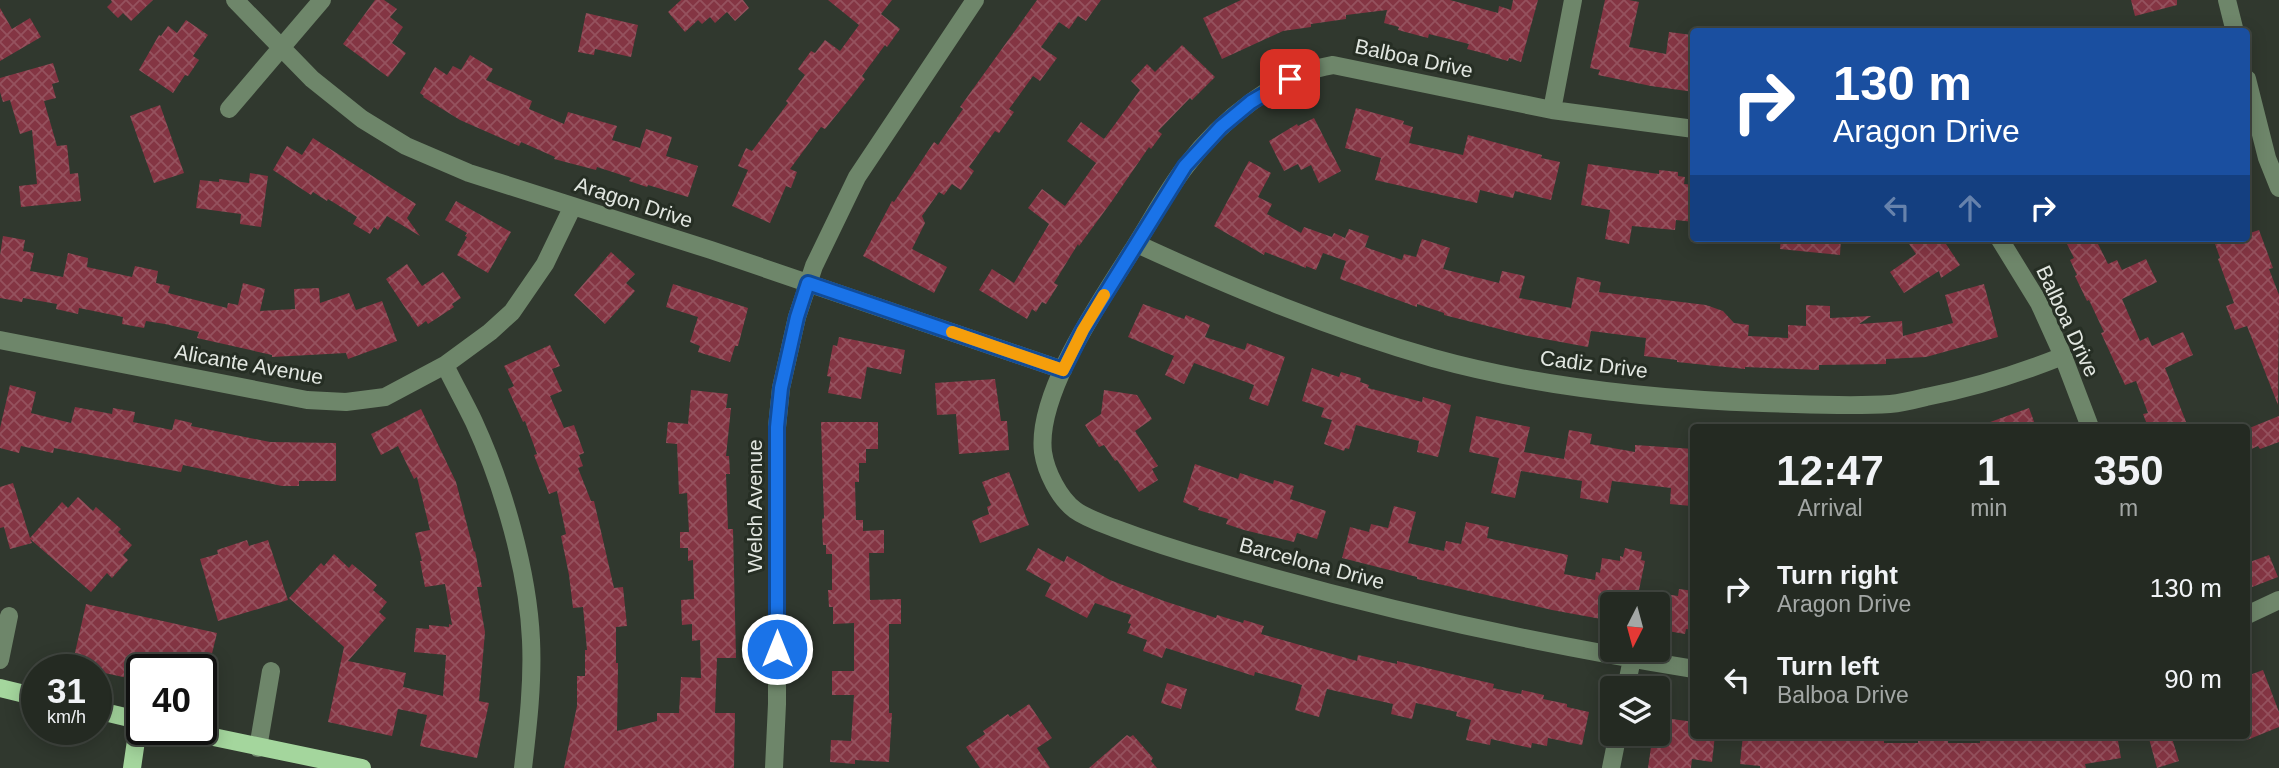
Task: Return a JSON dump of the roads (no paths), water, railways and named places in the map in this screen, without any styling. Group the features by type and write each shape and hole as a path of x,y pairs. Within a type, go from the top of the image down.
{"main road":[{"path":"0,688 21,693"},
{"path":"217,739 362,768"},
{"path":"132,768 136,745"}],"street":[{"name":"Aragon Drive","path":"235,0 312,79 362,119 406,146 469,173 808,283 1063,370"},
{"path":"229,109 322,0"},
{"name":"Welch Avenue","path":"774,768 777,704 777,427 781,388 797,317 814,265 857,177 975,0"},
{"path":"1552,110 1573,0"},
{"path":"2227,0 2234,28"},
{"name":"Balboa Drive","path":"1063,370 1083,330 1185,166 1221,127 1251,102 1313,68 1333,65 1552,110 1690,128"},
{"path":"2250,91 2267,158 2279,188"},
{"name":"Alicante Avenue","path":"0,340 307,400 345,402 385,397 444,365 490,332 512,312 545,264 573,206"},
{"name":"Balboa Drive","path":"2001,242 2039,303 2089,424"},
{"name":"Cadiz Drive","path":"1137,244 1306,317 1434,358 1529,379 1622,392 1724,402 1891,404 1951,393 2014,375 2063,356"},
{"path":"444,365 475,423 498,482 515,540 526,596 531,638 531,678 523,768"},
{"name":"Barcelona Drive","path":"1063,370 1047,408 1043,450 1058,491 1074,509 1098,522 1151,542 1273,578 1506,636 1600,653"},
{"path":"2250,614 2279,600"},
{"path":"0,660 9,616"},
{"name":"Barcelona Drive","path":"1651,662 1690,668"},
{"path":"258,748 271,671"},
{"path":"1611,768 1615,746"}]}
